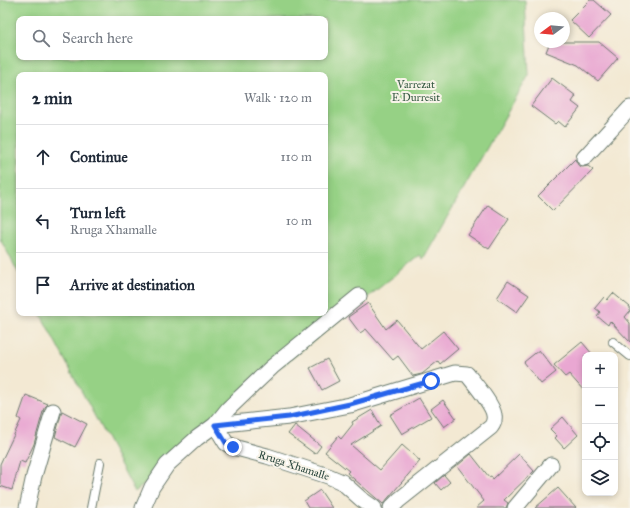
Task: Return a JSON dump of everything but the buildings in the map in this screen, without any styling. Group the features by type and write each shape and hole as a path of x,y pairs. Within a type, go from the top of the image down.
{"street":[{"path":"584,158 630,108"},
{"path":"143,508 152,487 167,465 197,438 215,425 228,409 272,367 359,296"},
{"path":"215,425 289,417 350,404 455,373 467,374 493,409 495,416 494,422 491,427 391,508"},
{"path":"27,508 34,476 53,411"},
{"name":"Rruga Xhamalle","path":"215,425 226,443 233,447 267,456 323,474 342,482 356,504 374,508"},
{"path":"515,508 551,465"}],"lane":[{"path":"613,342 630,356"},
{"path":"91,508 100,463"}],"green space":[{"name":"Varrezat E Durresit","path":"0,0 525,0 529,75 423,259 420,255 213,422 135,492 42,316 328,316 328,72 16,72 16,268 0,238"}],"route":[{"path":"233,447 226,443 215,425 289,417 350,404 431,381"}]}
